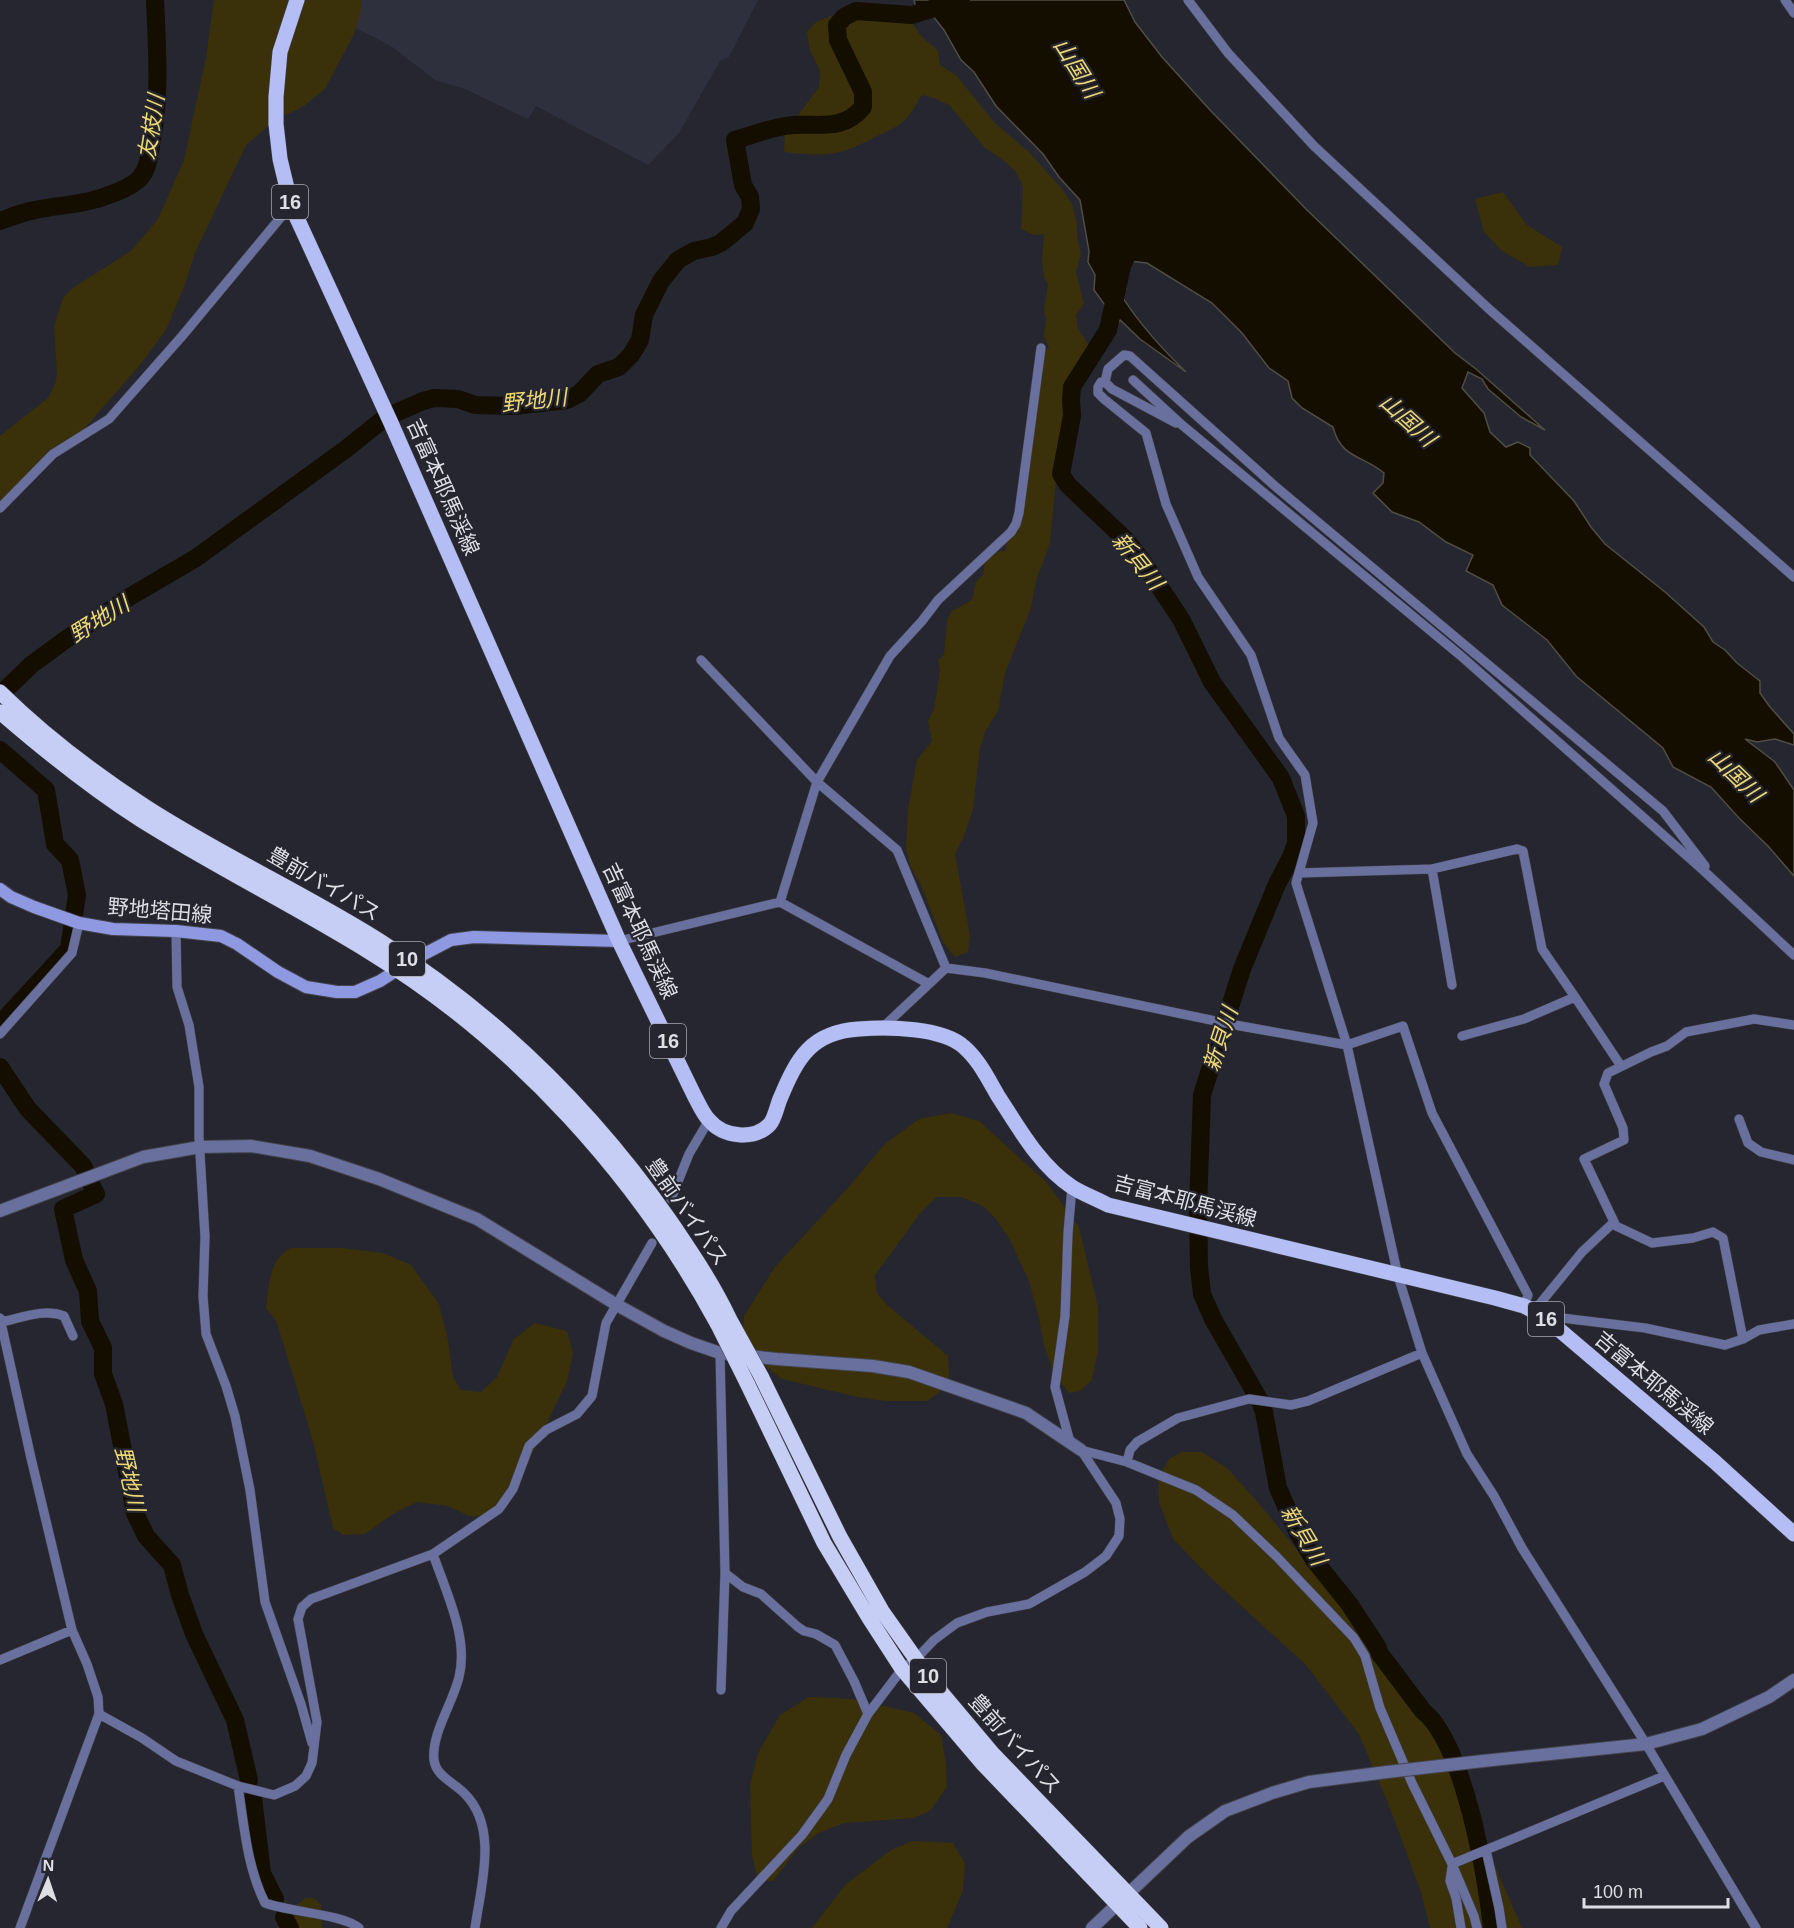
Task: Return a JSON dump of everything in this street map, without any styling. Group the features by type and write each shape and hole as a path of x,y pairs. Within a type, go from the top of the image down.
{"highway":[{"name":"豊前バイパス","path":"0,692 104,779 148,808 380,941 476,1009 556,1082 598,1128 645,1186 716,1291 724,1321"},
{"name":"豊前バイパス","path":"0,712 54,758 140,819 397,970 500,1050 587,1136 635,1194 724,1321 882,1611 930,1679 1122,1900 1140,1928"},
{"name":"豊前バイパス","path":"754,1379 824,1543 902,1669 982,1763 1122,1900 1161,1928"}],"main road":[{"name":"吉富本耶馬渓線","path":"297,0 280,52 276,97 280,159 291,205 391,423 620,941 695,1097 709,1120 722,1131 736,1135 755,1134 770,1123 793,1067 809,1048 825,1037 857,1029 926,1031 946,1037 964,1046 979,1065 1029,1145 1053,1171 1072,1187 1108,1205 1534,1311 1715,1462 1794,1534"},
{"name":"野地塔田線","path":"0,889 34,908 79,923 113,929 176,931 221,936 306,987 337,992 355,992 380,981 451,940 474,937 620,941"}],"street":[{"path":"1188,0 1228,53 1314,146 1489,309 1794,577"},
{"path":"1785,0 1794,13"},
{"path":"0,508 53,454 109,419 183,335 291,205"},
{"path":"780,902 817,782 890,656 938,600 979,560 998,546 1016,524 1041,348"},
{"path":"1182,425 1112,389 1106,382 1108,369 1124,355 1130,356 1276,487 1663,811 1706,866 1704,871"},
{"path":"1133,380 1182,425 1461,656 1704,871 1794,955"},
{"path":"1106,382 1101,382 1098,393 1146,434 1166,504 1198,577 1251,655 1279,738 1305,775 1313,823 1296,884 1347,1045 1398,1276 1422,1353 1467,1454 1494,1496 1522,1548 1646,1744 1756,1928"},
{"path":"701,660 817,782 897,850 946,968"},
{"path":"1299,873 1432,869 1517,849 1523,851 1542,949 1621,1066"},
{"path":"1432,869 1452,985"},
{"path":"620,941 780,902 929,984"},
{"path":"0,1034 72,953 79,923"},
{"path":"176,931 177,987 189,1026 199,1087 205,1237 203,1296 206,1334 235,1416 250,1490 266,1602 301,1704 313,1748"},
{"path":"881,1029 946,968"},
{"path":"946,968 985,973 1235,1025 1347,1045 1403,1026 1432,1113 1528,1295 1534,1311"},
{"path":"1462,1036 1524,1019 1575,997"},
{"path":"1743,1339 1723,1238 1713,1232 1693,1238 1652,1244 1616,1226 1584,1159 1624,1140 1623,1128 1604,1084 1608,1073 1667,1046 1686,1032 1754,1019 1794,1025"},
{"path":"1739,1119 1748,1143 1761,1152 1794,1160"},
{"path":"671,1199 689,1154 709,1120"},
{"path":"0,1211 143,1157 200,1147 251,1146 310,1156 379,1179 477,1219 617,1305 691,1343 720,1353 873,1366 909,1372 1026,1413 1076,1446 1127,1462 1196,1490 1233,1515 1276,1556 1354,1638 1365,1656 1384,1719 1412,1783 1452,1864 1477,1928"},
{"path":"721,1928 731,1911 802,1835 828,1799 846,1755 868,1714 902,1669 957,1623 987,1612 1029,1604 1085,1572 1106,1556 1119,1536 1120,1519 1116,1503 1076,1446 1055,1387 1065,1316 1072,1187"},
{"path":"1534,1311 1582,1252 1614,1222"},
{"path":"99,1714 142,1738 176,1761 238,1786 274,1794 295,1786 306,1776 312,1763 317,1722 298,1619 302,1607 311,1599 434,1554 499,1509 513,1489 529,1446 546,1430 577,1414 592,1396 606,1323 652,1243"},
{"path":"1534,1311 1646,1328 1725,1345 1743,1339 1758,1330 1794,1324"},
{"path":"20,1928 99,1714 98,1697 72,1630 0,1320 57,1313 64,1316 73,1336"},
{"path":"720,1353 725,1573 721,1690"},
{"path":"1127,1462 1130,1450 1137,1442 1178,1418 1249,1399 1291,1405 1308,1401 1422,1353"},
{"path":"434,1554 461,1636 463,1658 459,1678 434,1745 434,1762 441,1775 464,1793 477,1811 484,1831 484,1860 475,1928"},
{"path":"725,1573 743,1587 761,1594 804,1631 816,1634 836,1645 868,1714"},
{"path":"0,1660 72,1630"},
{"path":"1092,1928 1188,1837 1225,1811 1272,1793 1309,1782 1646,1744 1702,1729 1768,1696 1794,1680"},
{"path":"1452,1864 1664,1776"},
{"path":"238,1786 250,1862 257,1887 266,1903 279,1908 341,1919 359,1928"},
{"path":"1486,1850 1502,1928"},
{"path":"1452,1864 1450,1881 1456,1898 1461,1928"}],"shaded area":[{"path":"214,0 361,0 361,12 353,36 325,89 304,106 274,121 246,145 195,253 166,330 140,365 84,429 0,510 0,436 48,398 55,384 57,375 54,327 63,298 71,289 131,251 158,219 184,160 206,58"},
{"path":"320,0 758,0 729,57 720,61 679,133 648,165 536,106 528,119 465,89 435,80 391,46 338,19"},
{"path":"875,3 907,16 922,37 938,51 940,65 956,75 995,123 1029,152 1062,189 1072,204 1081,254 1076,272 1084,304 1076,315 1078,328 1090,348 1089,363 1081,372 1072,376 1068,389 1068,412 1056,479 1050,543 1036,581 1031,608 1005,673 998,711 985,732 980,748 973,809 955,854 970,936 968,952 955,957 943,942 921,885 910,866 906,847 908,809 917,760 932,741 928,721 934,709 940,669 938,661 944,654 947,620 952,611 972,600 976,582 983,575 985,562 992,552 1005,551 1014,521 1035,391 1043,378 1041,363 1044,352 1049,348 1044,336 1046,318 1044,310 1048,284 1044,277 1042,261 1044,234 1034,235 1021,229 1023,187 1016,172 985,148 949,105 934,98 922,95 909,116 901,123 843,151 822,154 784,152 785,131 807,118 798,115 819,87 820,71 810,50 807,32 816,22 853,7"},
{"path":"1503,192 1527,225 1562,247 1558,265 1530,267 1502,251 1484,232 1475,199"},
{"path":"951,1113 979,1121 1047,1183 1079,1227 1098,1307 1098,1350 1092,1380 1080,1391 1069,1393 1054,1374 1044,1345 1029,1281 1009,1238 996,1219 983,1206 961,1197 937,1197 922,1211 875,1275 877,1293 886,1304 948,1356 949,1376 940,1392 927,1401 885,1401 782,1379 742,1348 744,1316 775,1267 885,1144 919,1119"},
{"path":"291,1248 342,1248 383,1253 411,1265 439,1304 448,1340 453,1377 461,1390 481,1392 497,1377 514,1339 535,1323 567,1331 573,1353 567,1381 515,1490 493,1517 469,1516 448,1506 417,1502 393,1514 365,1534 343,1535 333,1528 313,1441 276,1320 266,1308 269,1282 274,1266 278,1259"},
{"path":"1182,1452 1202,1452 1228,1469 1391,1665 1456,1777 1522,1928 1430,1928 1421,1892 1359,1734 1306,1665 1212,1579 1173,1539 1159,1502 1158,1477 1170,1458"},
{"path":"809,1697 853,1699 914,1713 941,1735 947,1787 930,1811 914,1818 844,1823 819,1833 799,1847 773,1881 758,1880 752,1855 750,1785 758,1753 780,1715"},
{"path":"913,1841 953,1843 965,1863 963,1891 947,1928 812,1928 845,1885 891,1850"},
{"path":"306,1898 314,1898 321,1905 322,1928 278,1928 289,1910"}],"water":[{"name":"山国川","path":"914,0 1124,0 1135,22 1162,57 1306,209 1455,353 1545,430 1521,417 1488,389 1482,379 1468,372 1462,388 1484,413 1490,432 1506,447 1518,442 1530,448 1530,455 1574,501 1605,544 1665,592 1704,627 1713,642 1760,681 1760,693 1794,734 1794,745 1775,739 1757,742 1745,739 1775,762 1794,790 1794,876 1711,787 1673,767 1663,748 1576,676 1547,640 1502,605 1493,585 1466,571 1473,555 1446,542 1419,522 1392,512 1373,493 1383,483 1384,473 1347,451 1341,445 1333,427 1302,408 1292,398 1288,381 1269,368 1242,333 1212,303 1147,263 1129,261 1118,265 1126,288 1113,281 1128,306 1146,329 1186,372 1140,339 1120,320 1106,339 1101,336 1110,312 1094,290 1095,275 1088,262 1089,251 1080,200 1059,177 1043,154 996,106 974,72 961,60 944,30 932,15 918,16"}],"waterway":[{"name":"友枝川","path":"0,221 31,211 98,199 128,187 142,175 149,159 156,109 158,73 155,0"},
{"name":"野地川","path":"0,695 31,665 65,640 131,596 196,558 346,449 386,417 434,398 458,399 475,405 514,406 567,400 579,394 598,374 619,367 631,355 640,340 644,315 661,281 678,260 694,251 721,243 745,223 751,209 750,197 743,185 735,140 785,126 836,124 846,121 863,107 863,92 838,40 837,25 844,17 856,11 912,15 961,0"},
{"name":"新貝川","path":"1133,242 1122,266 1108,330 1072,387 1072,416 1061,474 1068,485 1126,540 1143,562 1181,619 1212,682 1281,778 1296,816 1296,843 1242,969 1202,1095 1198,1207 1202,1294 1213,1319 1260,1401 1278,1488 1298,1533 1314,1560 1350,1605 1380,1654 1437,1727 1450,1751 1471,1812 1479,1845 1492,1928"},
{"name":"野地川","path":"0,750 46,790 55,844 70,860 77,895 69,949 0,1024"},
{"name":"野地川","path":"0,1067 28,1109 85,1170"},
{"name":"野地川","path":"92,1186 96,1194 63,1209 74,1260 88,1291 90,1321 103,1348 103,1374 114,1404 135,1513 146,1536 172,1565 194,1634 235,1720 249,1780"},
{"name":"野地川","path":"253,1798 262,1873 275,1899"},
{"name":"野地川","path":"284,1917 290,1928"}]}
